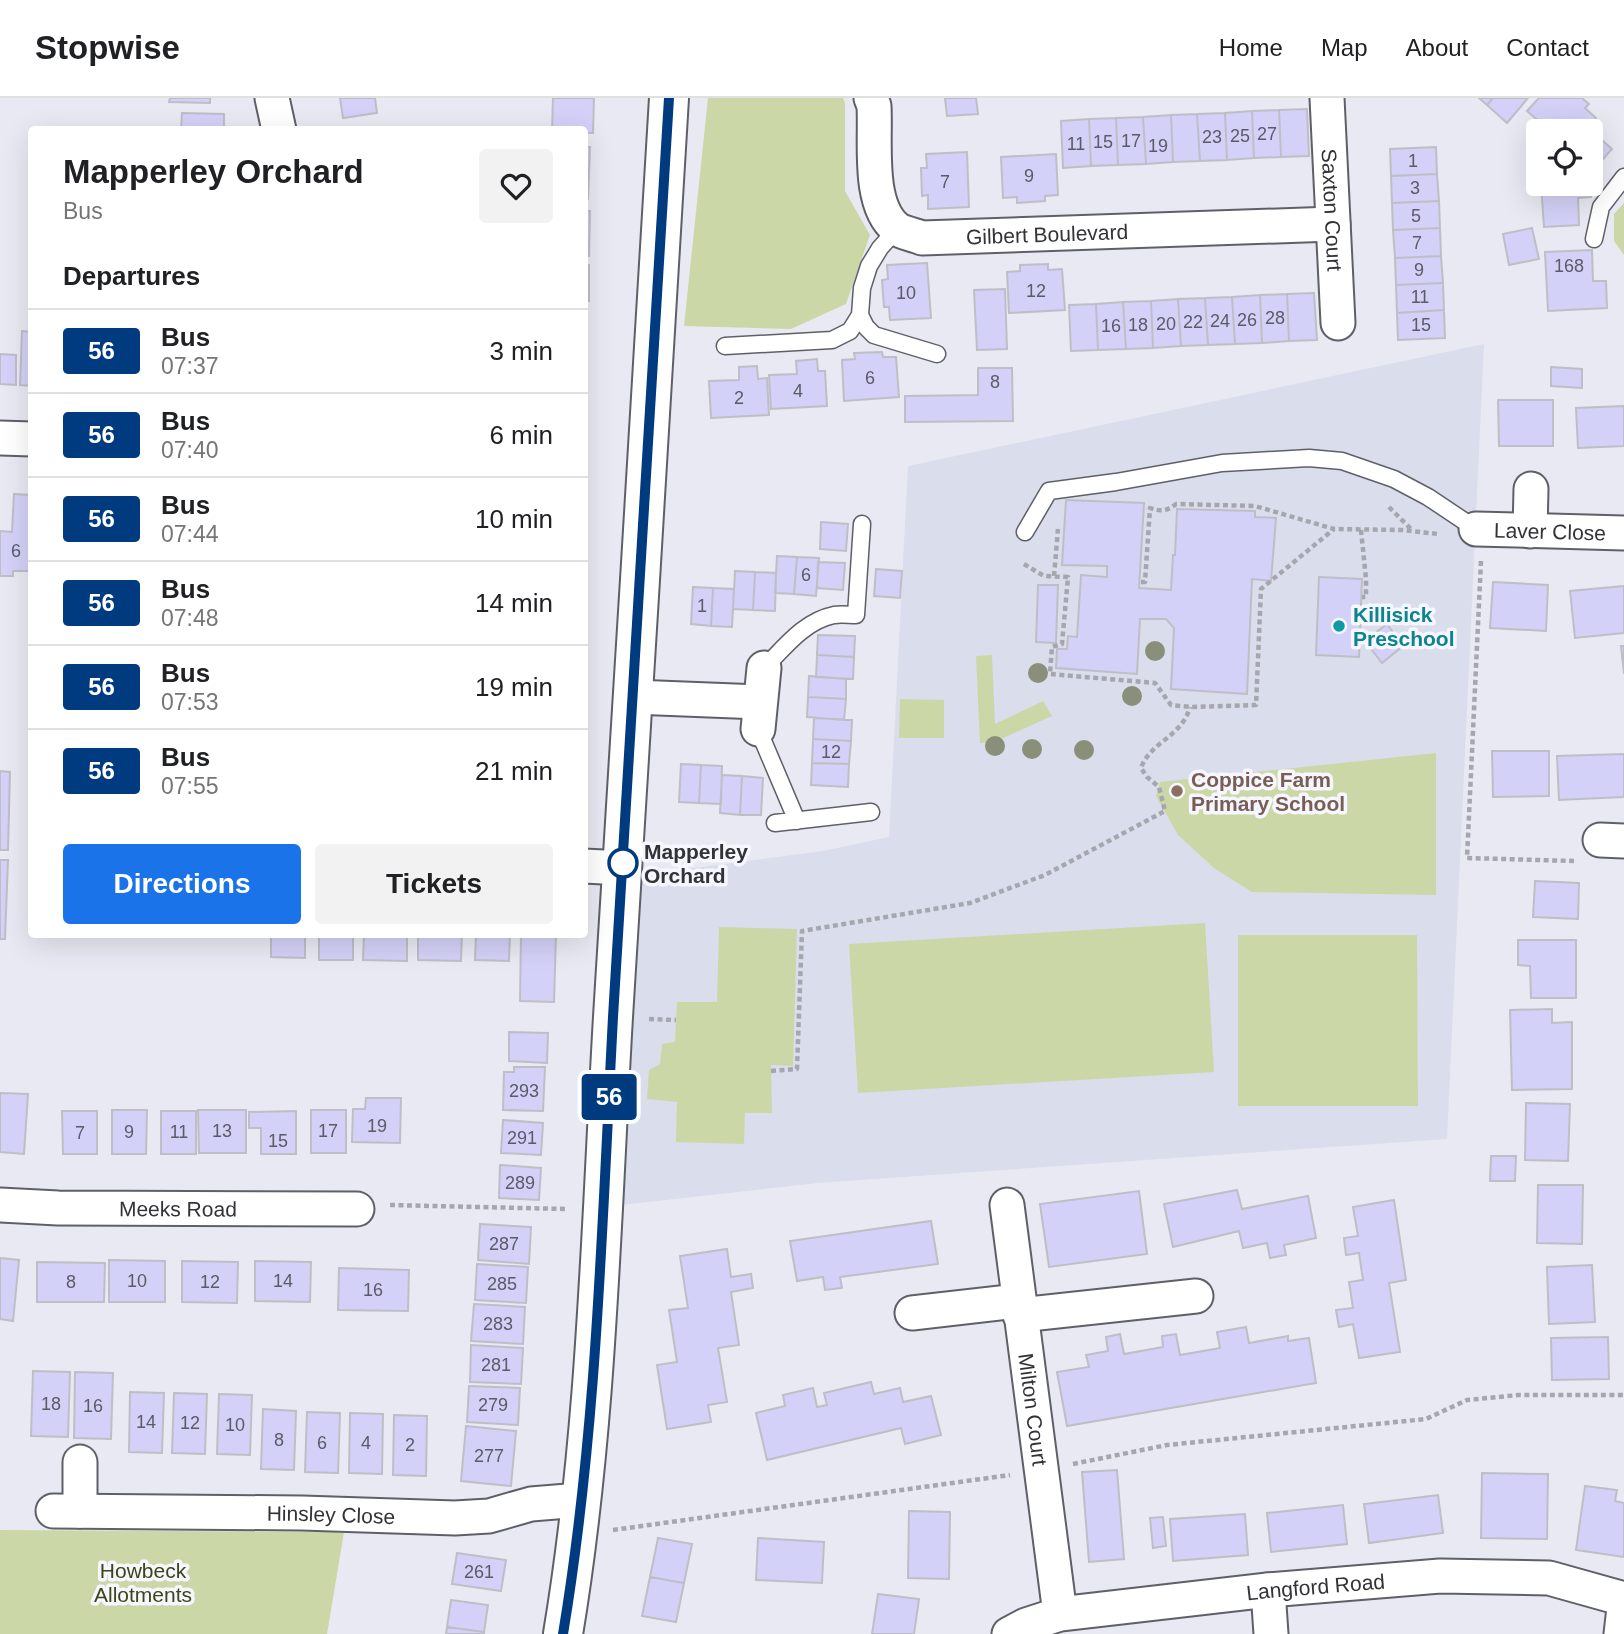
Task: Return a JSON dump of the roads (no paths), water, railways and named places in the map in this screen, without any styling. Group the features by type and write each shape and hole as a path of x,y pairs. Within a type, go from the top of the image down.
{"street":[{"path":"272,98 278,126"},
{"path":"563,1634 579,1518 596,1336 669,98"},
{"path":"871,98 875,123 877,189 883,210 897,229"},
{"name":"Saxton Court","path":"1327,98 1338,323"},
{"name":"Gilbert Boulevard","path":"897,229 922,238 942,239 1334,224"},
{"path":"0,438 28,439"},
{"path":"1530,531 1531,489"},
{"name":"Laver Close","path":"1479,529 1624,533"},
{"path":"633,697 759,715 764,668"},
{"path":"588,866 623,868"},
{"name":"Meeks Road","path":"0,1205 58,1208 357,1208"},
{"name":"Milton Court","path":"1007,1205 1059,1614"},
{"path":"912,1313 1196,1296"},
{"name":"Hinsley Close","path":"80,1462 66,1511 302,1513 454,1518 489,1516 531,1504 579,1518"},
{"name":"Langford Road","path":"1009,1634 1059,1614 1268,1590 1440,1576 1549,1578 1624,1599"},
{"path":"1268,1590 1272,1634"},
{"path":"1621,1634 1624,1608"}],"lane":[{"path":"1594,239 1601,207 1624,177"},
{"path":"725,346 832,340 850,331 860,315 862,288 869,265 897,229"},
{"path":"860,315 874,335 937,354"},
{"path":"1025,532 1049,491 1222,463 1288,458 1342,461 1394,479 1479,529"},
{"path":"764,668 799,633 817,622 834,615 856,615 862,524"},
{"path":"759,715 797,821"},
{"path":"775,823 871,812"}],"place":[{"name":"Killisick Preschool","path":"1339,626"},
{"name":"Coppice Farm Primary School","path":"1177,791"},
{"name":"Mapperley Orchard","path":"623,863"}],"park label":[{"name":"Howbeck Allotments","path":"143,1582"}]}
